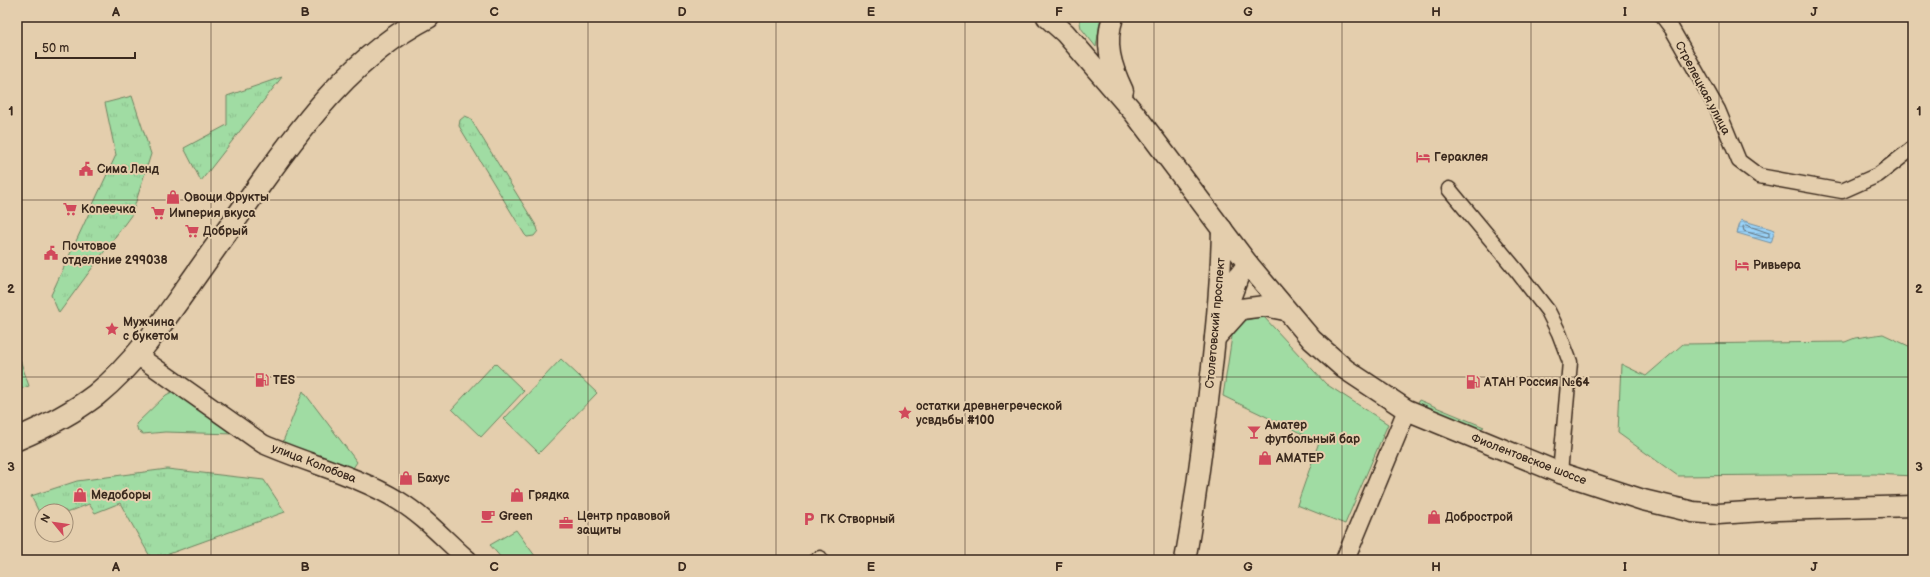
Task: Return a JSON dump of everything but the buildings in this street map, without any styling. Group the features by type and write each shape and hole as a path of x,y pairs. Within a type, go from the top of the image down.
{"main road":[{"path":"17,439 45,427 69,414 95,395 137,355 298,132 329,95 370,55 428,17"},
{"path":"1047,17 1064,25 1135,114 1222,229"},
{"path":"1113,17 1108,50 1112,69 1135,114"},
{"name":"Фиолентовское шоссе","path":"1222,229 1285,310 1312,340 1344,369 1407,410 1560,473 1643,500 1693,512 1718,514 1778,510 1913,506"},
{"name":"Столетовский проспект","path":"1185,560 1195,509 1215,338 1221,281 1222,229"},
{"path":"1215,338 1238,277 1248,264"},
{"path":"1215,338 1241,309 1265,306 1285,310"}],"street":[{"name":"Стрелецкая улица","path":"1663,17 1672,29 1718,110 1740,161 1759,176 1842,191 1878,175 1913,148"},
{"path":"1448,189 1522,277 1548,311 1559,333 1570,362 1560,473"},
{"name":"улица Колобова","path":"137,355 263,444 368,484 398,501 428,521 468,560"},
{"path":"1345,560 1407,410"},
{"path":"816,560 820,558 821,560"}],"green space":[{"path":"1079,17 1101,17 1096,47 1081,28"},
{"path":"282,77 201,181 184,148 227,125 227,96"},
{"path":"132,96 151,154 132,214 59,313 51,295 116,155 105,103"},
{"path":"465,116 470,118 537,227 538,231 534,236 527,237 525,235 459,126 460,120"},
{"path":"1263,316 1326,384 1388,424 1345,524 1297,505 1319,442 1223,396 1234,323"},
{"path":"1883,334 1913,348 1913,476 1875,474 1678,476 1618,433 1621,364 1646,376 1683,344 1845,342 1855,338"},
{"path":"17,351 29,386 17,390"},
{"path":"561,359 597,393 539,453 504,419"},
{"path":"495,363 524,391 481,437 452,409"},
{"path":"174,391 234,434 165,432 143,434 138,431 136,424 166,395"},
{"path":"303,391 357,462 351,471 282,444"},
{"path":"1419,400 1484,427 1473,433 1415,409"},
{"path":"167,469 264,480 285,512 152,560 120,503 95,513 89,504 74,510 74,503 34,503 31,496 77,481"},
{"path":"516,530 538,560 503,560 490,545"}],"water":[{"path":"1741,220 1775,230 1771,243 1737,233"}],"place":[{"name":"Гераклея","path":"1423,157"},
{"name":"Сима Ленд","path":"86,169"},
{"name":"Овощи Фрукты","path":"173,197"},
{"name":"Копеечка","path":"70,209"},
{"name":"Империя вкуса","path":"158,213"},
{"name":"Добрый","path":"192,231"},
{"name":"Почтовое отделение 299038","path":"51,253"},
{"name":"Ривьера","path":"1742,265"},
{"name":"Мужчина с букетом","path":"112,329"},
{"name":"TES","path":"262,380"},
{"name":"АТАН Россия №64","path":"1473,382"},
{"name":"остатки древнегреческой усвдьбы #100","path":"905,413"},
{"name":"Аматер футбольный бар","path":"1254,432"},
{"name":"АМАТЕР","path":"1265,458"},
{"name":"Бахус","path":"406,478"},
{"name":"Медоборы","path":"80,495"},
{"name":"Грядка","path":"517,495"},
{"name":"Green","path":"488,516"},
{"name":"Добрострой","path":"1434,517"},
{"name":"ГК Створный","path":"809,519"},
{"name":"Центр правовой защиты","path":"566,523"}]}
